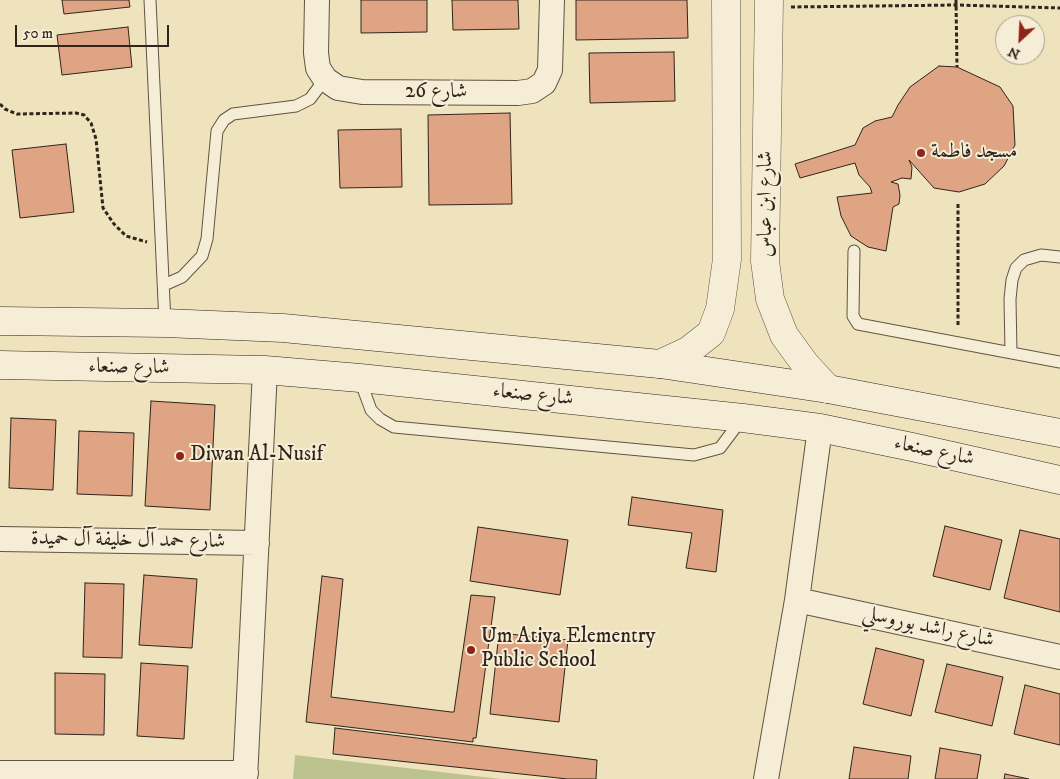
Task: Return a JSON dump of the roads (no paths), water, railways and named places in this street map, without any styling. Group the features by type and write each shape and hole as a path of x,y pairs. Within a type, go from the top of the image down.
{"main road":[{"name":"شارع ابن عباس","path":"660,364 688,351 711,333 720,309 727,259 726,0"},
{"name":"شارع ابن عباس","path":"769,3 765,261 770,299 784,335 804,364 828,389"},
{"path":"727,259 729,267 734,274 741,278 750,278 757,275 763,269 765,261"},
{"name":"شارع صنعاء","path":"0,321 166,323 283,328 660,364 828,389 1060,432"},
{"name":"شارع صنعاء","path":"0,365 265,370 360,378 743,418 820,428 1060,480"},
{"path":"912,447 921,445 930,439 934,430 934,420 929,411 921,406"},
{"path":"995,465 981,458 973,447 974,433 983,423 997,420"}],"street":[{"path":"317,0 316,53 318,68 325,79"},
{"name":"شارع 26","path":"325,79 338,88 362,92 518,93 532,91 544,82 550,70 552,55 552,0"},
{"name":"شارع حمد آل خليفة آل حميدة","path":"0,773 245,776 265,370"},
{"path":"766,779 797,600 820,428"},
{"name":"شارع حمد آل خليفة آل حميدة","path":"0,539 257,543"},
{"name":"شارع راشد بوروسلي","path":"797,600 1060,657"}],"lane":[{"path":"150,0 166,323"},
{"path":"164,285 182,277 202,256 207,239 214,148 217,131 224,120 233,114 296,106 310,99 325,79"},
{"path":"854,252 853,316 858,324 1060,362"},
{"path":"1011,353 1010,299 1012,280 1016,268 1024,260 1041,255 1060,257"},
{"path":"360,378 372,410 380,419 394,427 694,455 720,448 743,418"}],"place":[{"name":"مسجد فاطمة","path":"921,153"},
{"name":"Diwan Al-Nusif","path":"180,456"},
{"name":"Um Atiya Elementry Public School","path":"471,650"}]}
